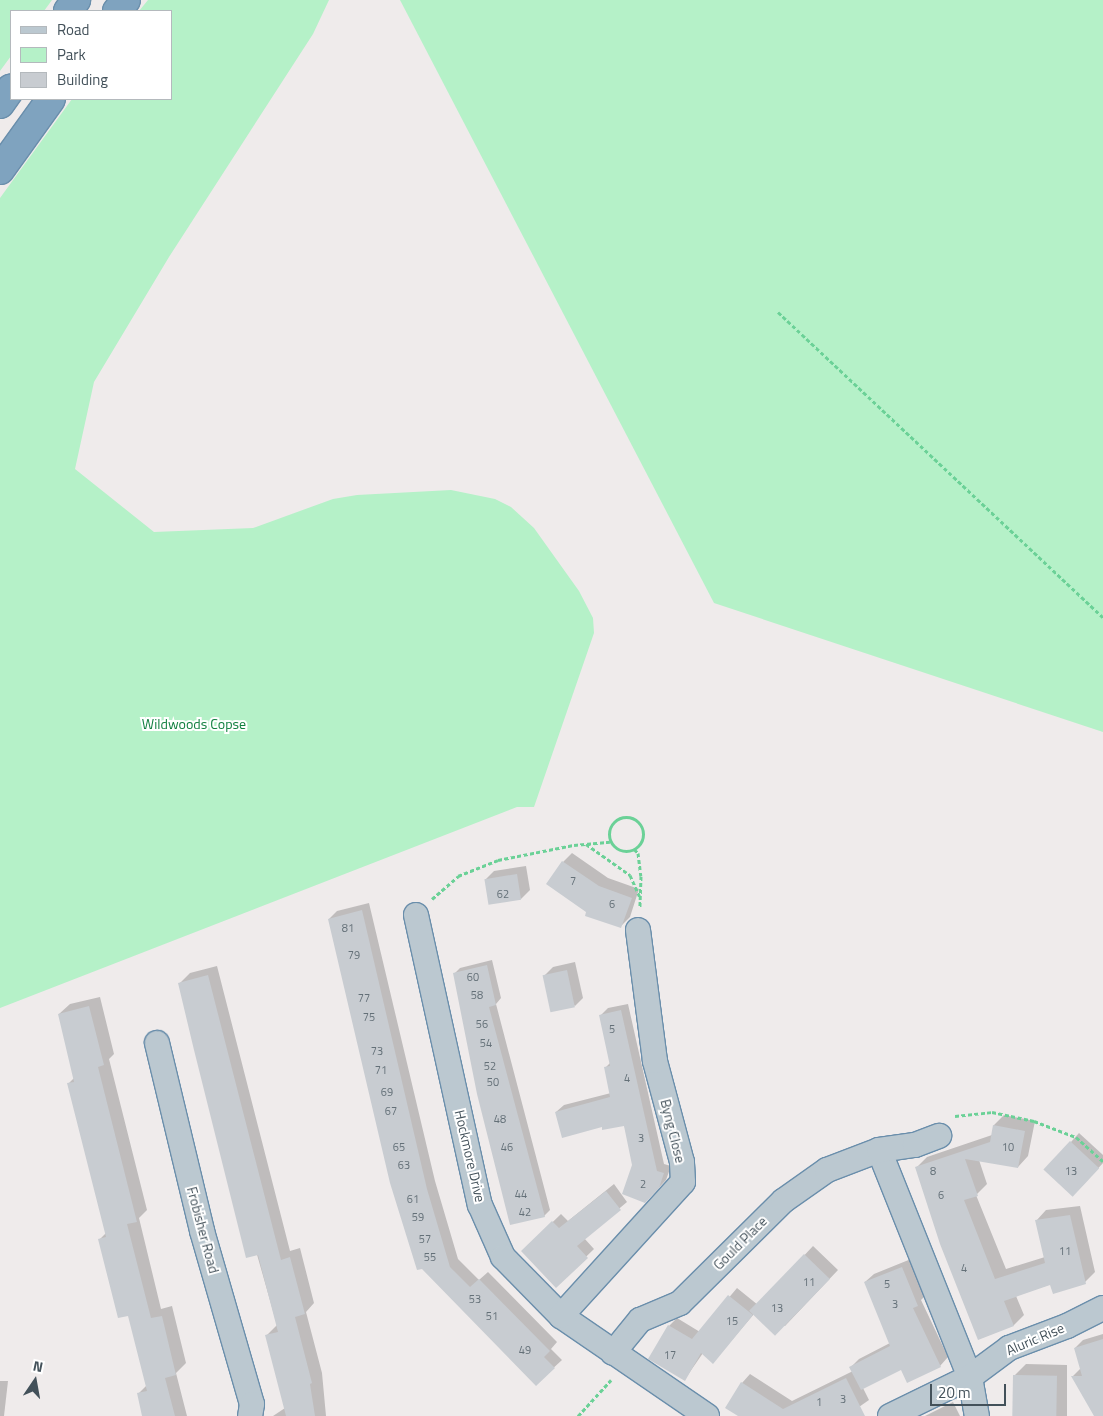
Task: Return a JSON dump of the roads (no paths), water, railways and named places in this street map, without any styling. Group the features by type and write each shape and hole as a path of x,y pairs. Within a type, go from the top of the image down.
{"highway":[{"path":"118,10 126,0"},
{"path":"0,104 10,89"},
{"path":"0,170 50,100"}],"street":[{"name":"Hockmore Drive","path":"416,915 480,1205 503,1257 561,1316 619,1358 707,1416"},
{"name":"Byng Close","path":"561,1316 683,1182 682,1162 655,1061 638,930"},
{"name":"Frobisher Road","path":"156,1043 202,1231 252,1404 250,1416"},
{"name":"Gould Place","path":"619,1358 640,1320 680,1302 783,1201 827,1170 879,1150 915,1145 943,1126"},
{"path":"879,1150 970,1377 977,1416"},
{"name":"Aluric Rise","path":"890,1416 970,1377 1009,1348 1067,1326 1103,1308"}],"park label":[{"name":"Wildwoods Copse","path":"194,724"}]}
